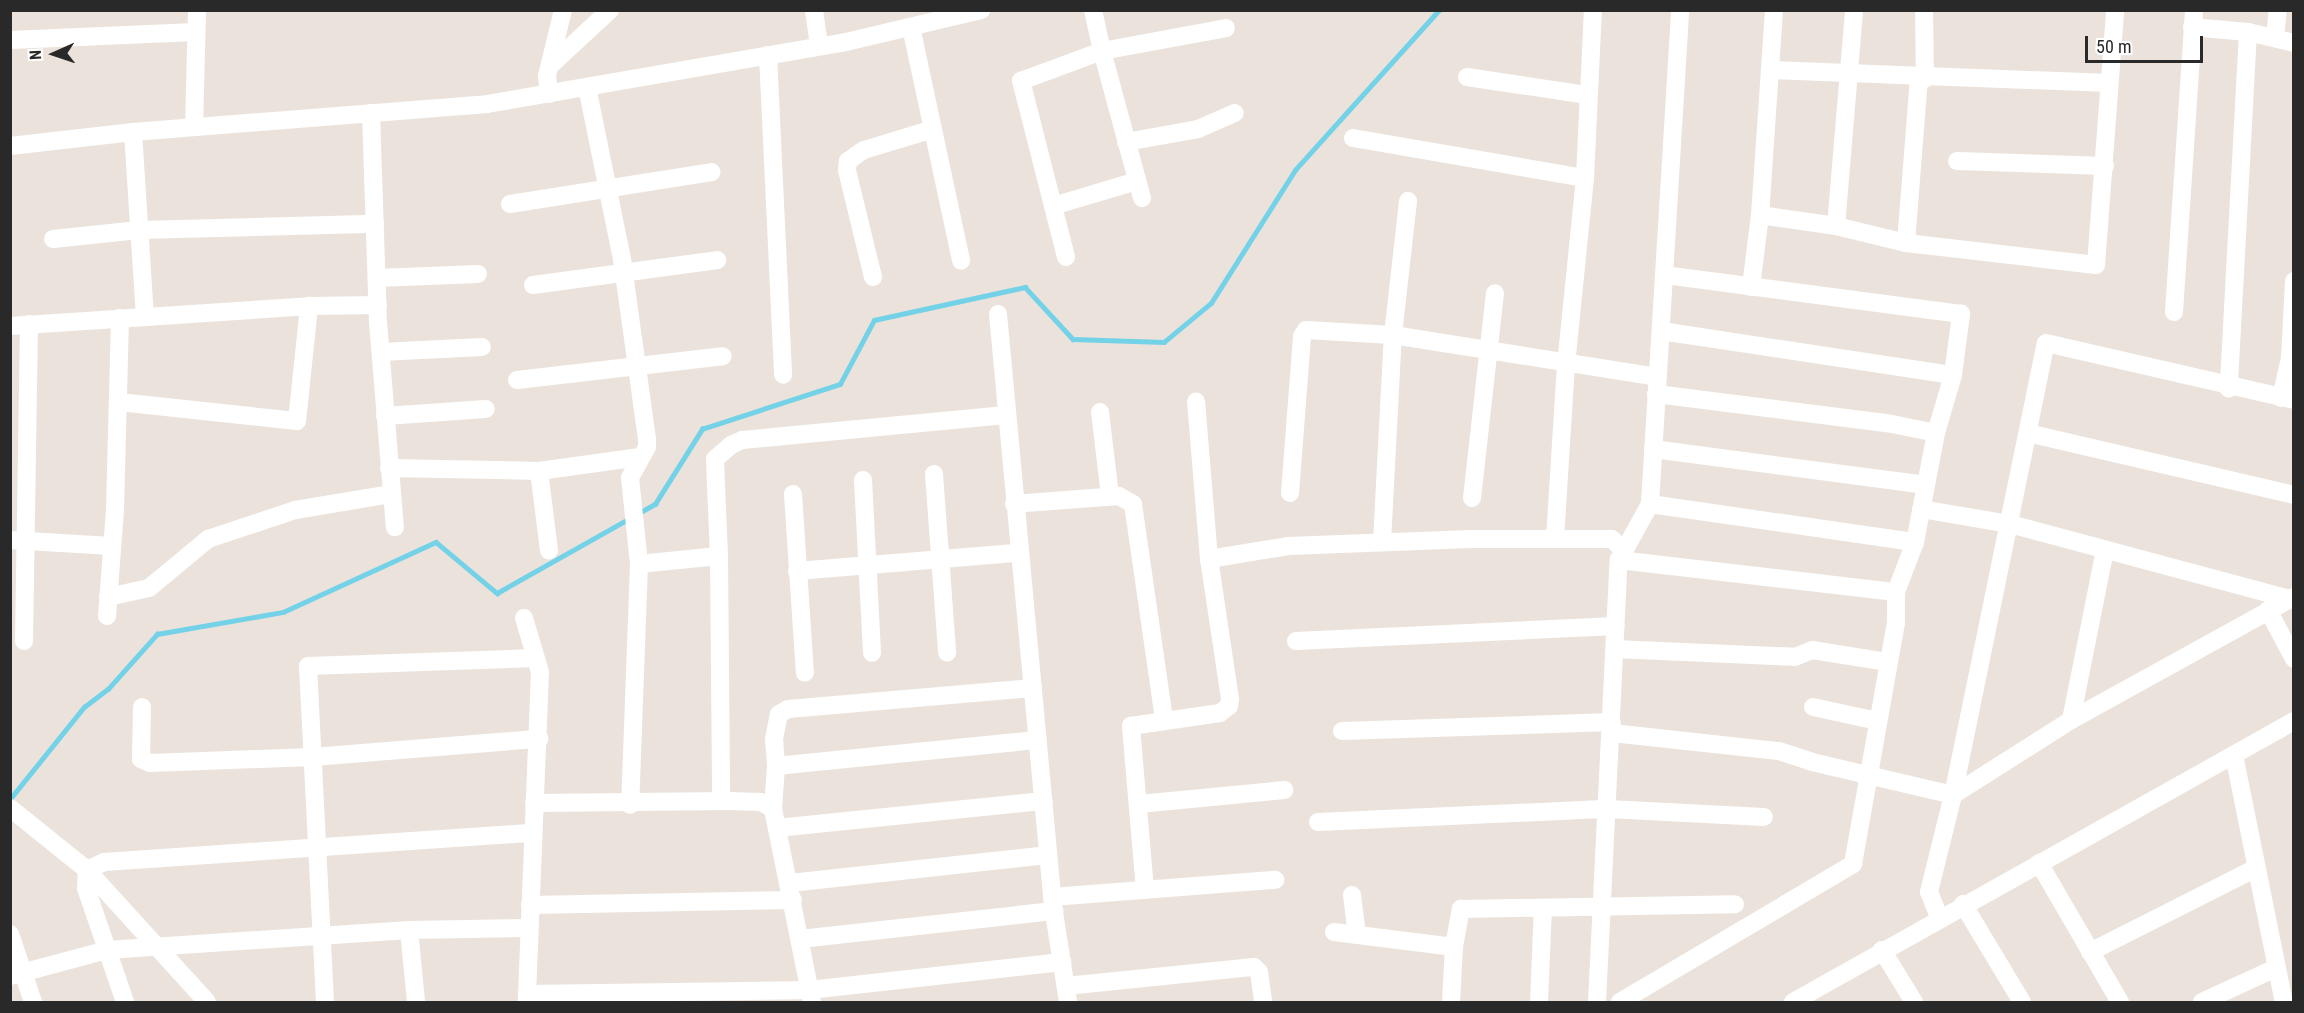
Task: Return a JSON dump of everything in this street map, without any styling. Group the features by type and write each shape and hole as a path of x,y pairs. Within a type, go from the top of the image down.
{"street":[{"path":"194,127 196,10"},
{"path":"549,94 547,76 553,63 563,10"},
{"path":"553,63 610,10"},
{"path":"813,10 819,46"},
{"path":"10,146 133,132 487,104 819,46 981,10"},
{"path":"1053,206 1139,190 1093,10"},
{"path":"1555,539 1566,365 1585,178 1593,10"},
{"path":"1597,1002 1604,906 1616,626 1622,556 1650,504 1656,386 1666,276 1680,10"},
{"path":"1751,287 1760,215 1774,10"},
{"path":"1836,226 1854,10"},
{"path":"1906,243 1922,79 1924,10"},
{"path":"1760,215 1836,226 1906,243 2096,265 2115,10"},
{"path":"2275,37 2278,10"},
{"path":"2174,312 2193,19 2294,43"},
{"path":"911,27 961,261"},
{"path":"1066,256 1021,81 1102,51 1226,28"},
{"path":"10,40 196,32"},
{"path":"2229,388 2248,32"},
{"path":"768,55 783,375"},
{"path":"1770,70 1922,79 2109,83"},
{"path":"1467,77 1588,95"},
{"path":"588,87 623,270 647,440 647,447 630,478 639,564 630,805"},
{"path":"371,113 378,305 395,527"},
{"path":"1126,142 1198,129 1235,113"},
{"path":"873,277 846,170 848,161 852,155 864,150 933,129"},
{"path":"133,132 145,316"},
{"path":"1353,138 1585,178"},
{"path":"1958,161 2105,166"},
{"path":"510,204 607,186 711,172"},
{"path":"1382,542 1393,334 1408,201"},
{"path":"53,238 139,230 375,224"},
{"path":"533,285 623,270 717,260"},
{"path":"377,278 478,274"},
{"path":"1620,1002 1853,864 1876,721 1896,623 1896,592 1915,543 1936,433 1953,375 1961,314 1666,276"},
{"path":"1939,917 1929,892 1953,795 2046,343 2229,388 2287,399 2292,358 2294,281"},
{"path":"1472,498 1495,293"},
{"path":"24,641 18,540 20,325 309,306 378,305"},
{"path":"119,402 297,421 309,306"},
{"path":"998,314 1018,553 1048,855 1067,994 1254,967 1259,972 1263,1002"},
{"path":"107,616 119,402 120,318"},
{"path":"1290,493 1304,333 1310,330 1393,334 1566,365 1656,386 1936,433"},
{"path":"1661,331 1953,375"},
{"path":"381,352 482,347"},
{"path":"517,380 636,363 723,356"},
{"path":"1145,890 1139,804 1130,729 1134,724 1220,713 1229,706 1209,559 1196,402"},
{"path":"385,416 486,409"},
{"path":"1100,412 1110,496"},
{"path":"721,801 719,556 715,459 731,445 742,440 1006,415"},
{"path":"2028,433 2294,495"},
{"path":"1653,448 1925,485"},
{"path":"389,468 539,471 640,457"},
{"path":"539,471 549,550"},
{"path":"934,474 947,653"},
{"path":"863,480 872,653"},
{"path":"108,597 149,588 208,539 295,510 392,494"},
{"path":"792,494 805,673"},
{"path":"1014,504 1110,496 1126,498 1136,510 1164,719"},
{"path":"1650,504 1915,543"},
{"path":"1921,509 2010,524 2292,598"},
{"path":"1209,559 1288,546 1555,539 1612,539 1622,556"},
{"path":"18,540 112,546"},
{"path":"2071,720 2105,550"},
{"path":"796,571 1018,553"},
{"path":"639,564 719,556"},
{"path":"1622,556 1896,592"},
{"path":"1342,731 1612,728 1779,751 1953,795 2071,720 2292,598"},
{"path":"2268,610 2294,659"},
{"path":"524,618 540,672 527,998 810,996 1062,962"},
{"path":"1296,641 1616,626"},
{"path":"1615,649 1795,657 1812,650 1888,662"},
{"path":"325,1002 308,666 537,658"},
{"path":"810,996 773,809 776,766 774,739 779,714 788,709 1033,688"},
{"path":"142,707 141,759 150,763 313,757 539,738"},
{"path":"1813,707 1876,721"},
{"path":"1804,1000 1939,917 2294,721"},
{"path":"776,766 1038,740"},
{"path":"2234,755 2284,1002"},
{"path":"1139,804 1284,790"},
{"path":"534,803 630,805 721,801 761,802 773,809"},
{"path":"777,828 1044,801"},
{"path":"1318,822 1608,809 1764,817"},
{"path":"15,810 87,870 153,946 207,1002"},
{"path":"87,870 104,862 532,833"},
{"path":"530,905 791,892 1048,855"},
{"path":"2039,862 2120,1002"},
{"path":"2090,951 2256,868"},
{"path":"87,870 86,888 125,1002"},
{"path":"800,939 1145,890 1275,880"},
{"path":"1352,895 1358,935"},
{"path":"1451,1002 1454,947 1461,909 1736,904"},
{"path":"1963,904 2022,1002"},
{"path":"1539,1002 1543,908"},
{"path":"16,973 107,950 409,930 529,928"},
{"path":"409,930 416,1002"},
{"path":"1334,932 1454,947"},
{"path":"10,934 16,973 33,1002"},
{"path":"1882,950 1914,1002"},
{"path":"2202,1002 2276,968"}],"waterway":[{"path":"637,514 655,504 702,429 840,384 874,320 1025,287 1073,339 1164,342 1211,303 1295,170 1439,10"},
{"path":"10,799 84,707 108,689 157,634 283,612 436,542 497,593 630,518"}]}
